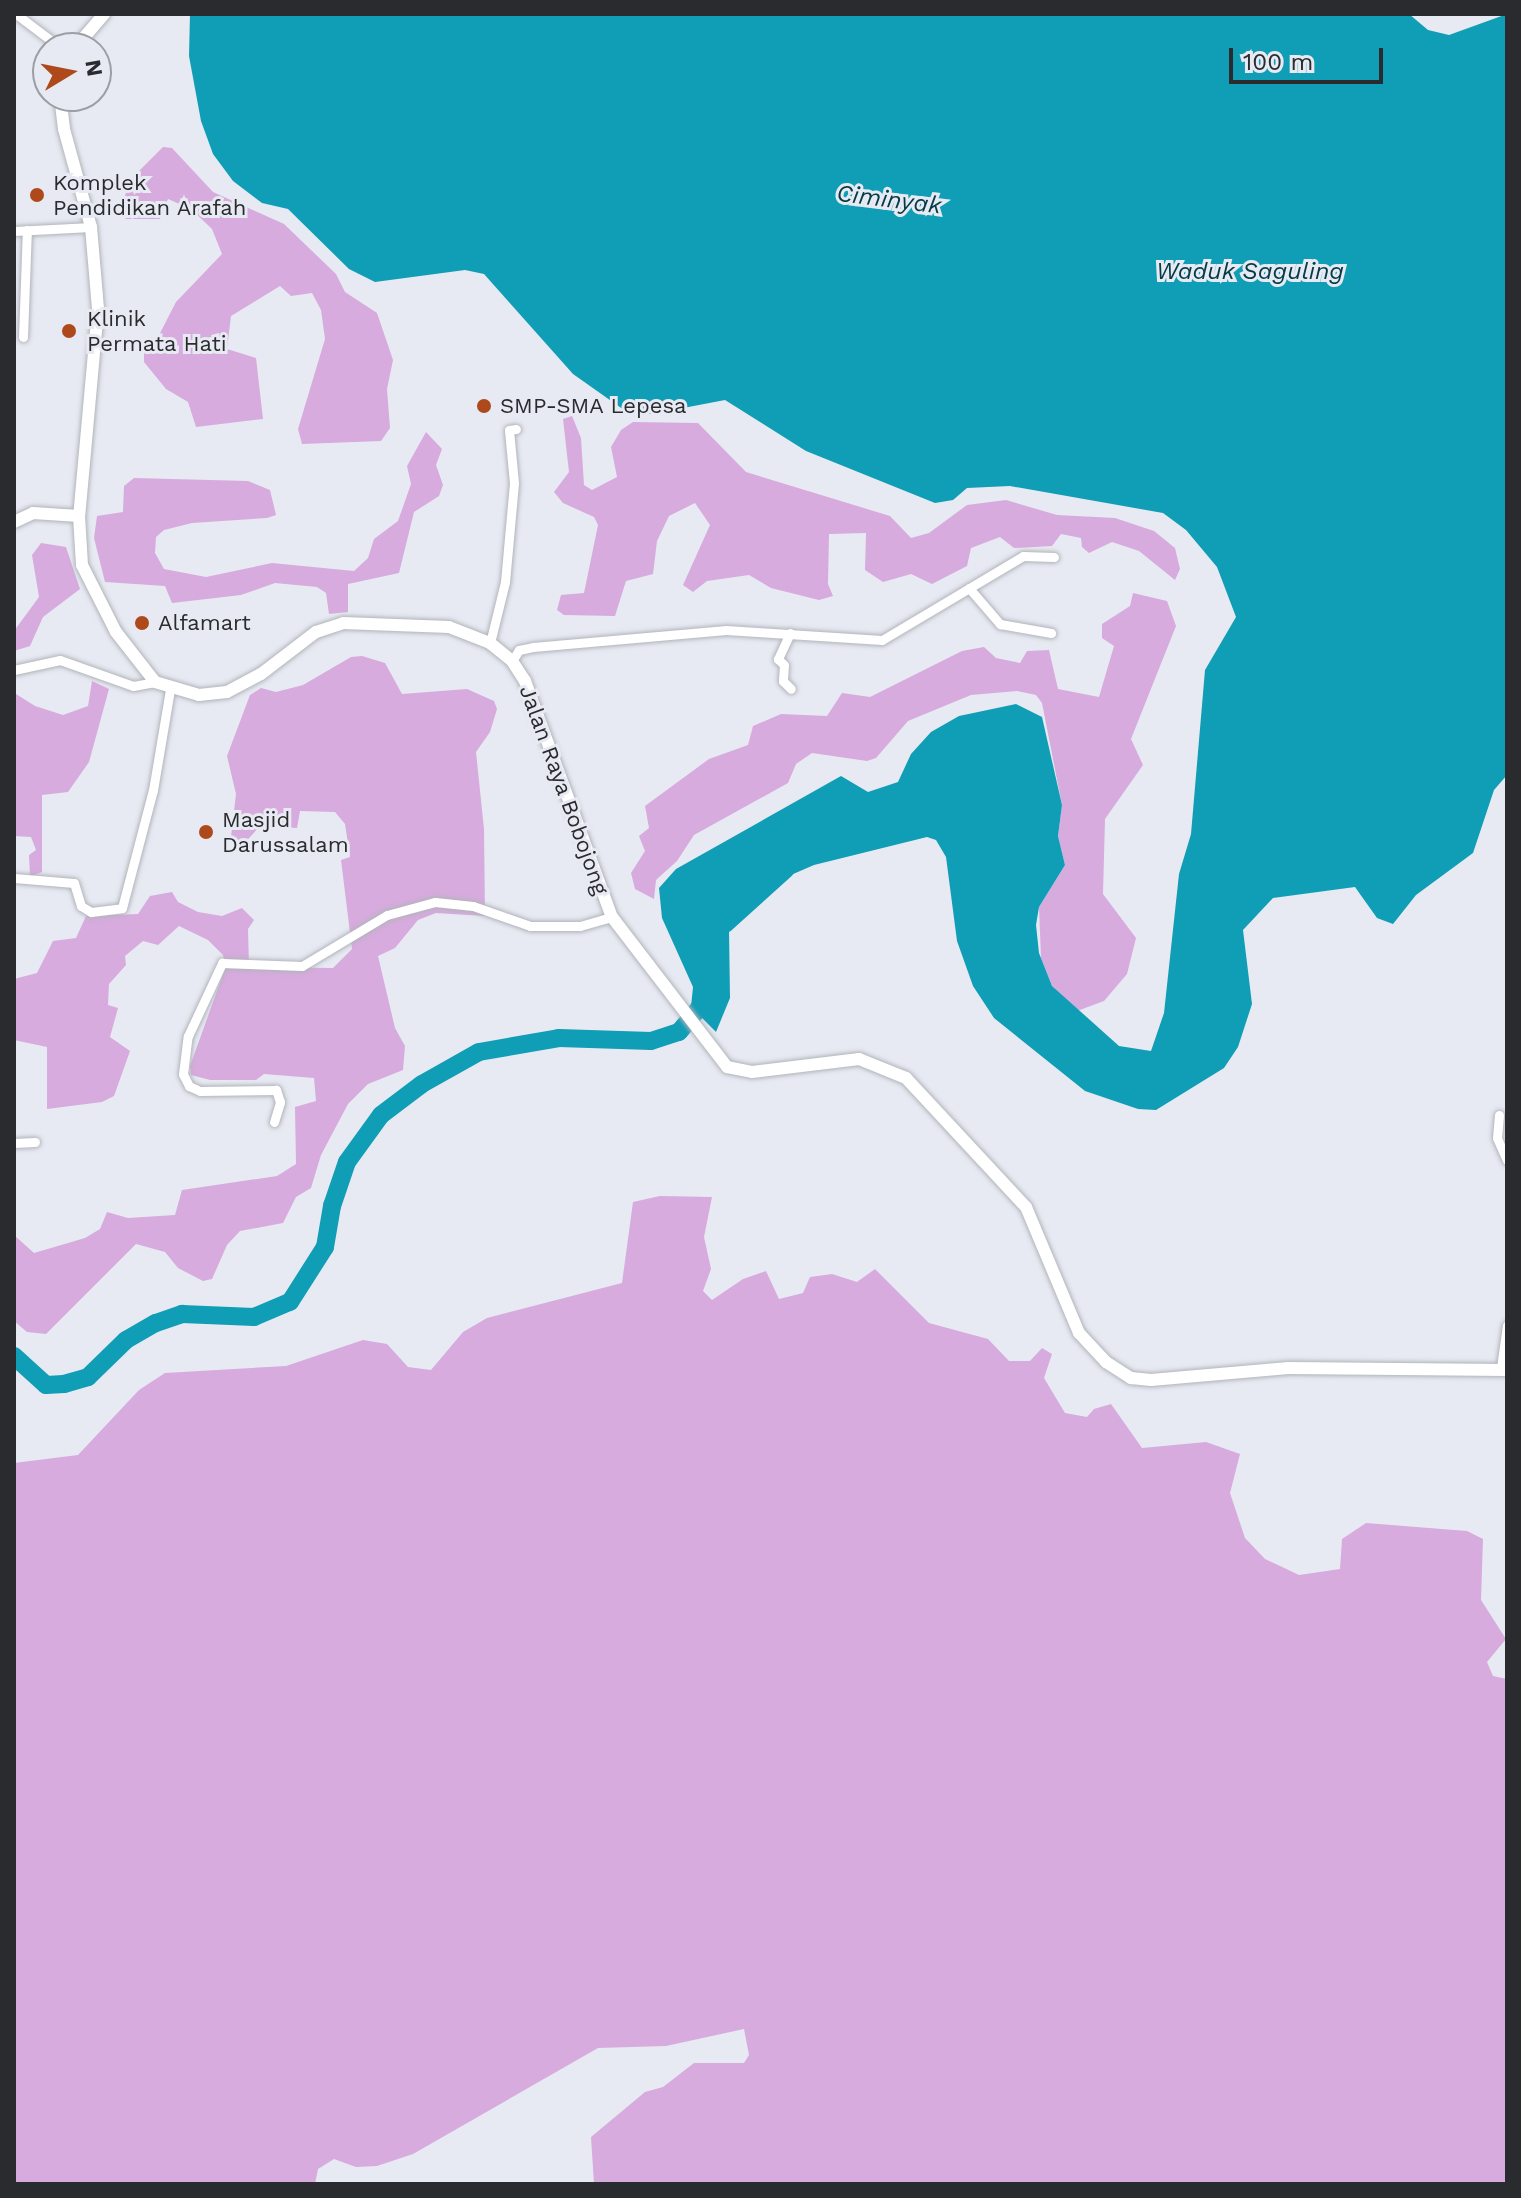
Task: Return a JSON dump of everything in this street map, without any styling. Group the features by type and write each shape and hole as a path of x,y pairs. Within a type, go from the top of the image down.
{"main road":[{"path":"89,32 104,14"},
{"name":"Jalan Raya Bobojong","path":"62,112 91,227 98,309 79,516 88,583 116,632 155,682 170,690 227,692 261,674 316,632 343,623 449,627 490,643 512,661 531,696 612,917 715,1052 735,1072 859,1059 906,1078 1026,1207 1079,1333 1106,1362 1131,1378 1165,1380 1288,1368 1504,1369"},
{"path":"14,522 33,513 79,516"}],"street":[{"path":"16,14 40,32"},
{"path":"14,231 91,227"},
{"path":"23,337 27,230"},
{"path":"490,643 505,582 514,483 509,430 516,429"},
{"path":"512,661 519,650 533,647 715,631 882,640 1023,556 1054,557"},
{"path":"969,588 1000,624 1051,633"},
{"path":"790,633 778,659 784,665 783,681 791,689"},
{"path":"14,670 60,660 133,686 155,682"},
{"path":"14,878 74,883 81,906 91,912 122,908 153,790 170,690"},
{"path":"274,1122 280,1106 276,1090 200,1091 189,1086 183,1074 188,1036 222,963 302,966 387,915 435,902 473,906 530,926 580,926 612,917"},
{"path":"1499,1115 1497,1138 1507,1160"},
{"path":"14,1143 35,1142"},
{"path":"1504,1369 1507,1325"}],"shaded area":[{"path":"163,147 172,148 213,192 284,224 336,274 345,292 377,313 393,360 387,389 390,428 381,441 302,444 298,429 325,339 321,310 312,293 291,296 280,286 231,316 227,349 256,358 263,419 196,427 188,402 166,389 144,362 144,339 158,337 176,302 222,254 212,229 191,209 168,199 160,219 126,219 119,212 131,179"},
{"path":"572,416 581,438 584,485 592,490 617,477 611,447 621,430 633,422 698,423 746,472 890,516 911,538 929,533 967,505 1006,500 1057,515 1115,518 1154,531 1175,548 1180,569 1175,580 1139,551 1112,542 1089,553 1082,547 1081,538 1061,534 1052,546 1014,548 1000,537 971,548 967,566 932,584 911,574 883,582 865,570 866,533 829,534 828,584 833,596 819,600 771,588 749,575 707,581 693,592 683,585 710,525 695,503 669,516 657,541 653,574 626,581 615,616 564,615 557,610 561,595 584,593 598,525 594,517 563,503 554,492 569,472 563,419"},
{"path":"426,432 442,449 436,465 443,485 439,496 414,512 399,573 348,584 348,612 329,614 326,593 317,587 275,583 241,595 172,603 165,586 105,582 94,538 97,516 123,512 124,486 134,478 248,481 270,490 276,515 192,523 164,530 156,537 155,553 164,569 206,577 272,563 354,571 368,558 374,539 398,521 411,484 407,466"},
{"path":"41,543 66,547 80,589 43,617 30,646 14,651 14,631 39,597 32,555"},
{"path":"1133,593 1167,601 1176,626 1131,739 1143,765 1105,819 1103,894 1136,938 1127,974 1104,1001 1077,1011 1052,986 1041,958 1039,907 1065,865 1058,836 1062,805 1042,703 1036,695 1017,691 971,695 908,721 876,758 867,761 812,753 796,764 788,783 694,835 677,861 656,880 654,899 635,889 631,873 645,851 639,836 649,828 645,806 709,759 748,745 753,726 781,714 827,716 842,693 870,697 962,651 984,647 996,658 1020,663 1027,651 1049,650 1058,689 1099,697 1114,646 1102,638 1102,624 1130,606"},
{"path":"362,656 385,663 402,694 467,689 494,701 497,709 490,732 476,752 484,829 485,916 436,913 418,920 395,948 378,956 395,1028 405,1046 403,1070 368,1084 348,1104 321,1155 311,1188 296,1197 283,1223 240,1231 227,1245 212,1279 203,1281 178,1268 165,1252 136,1244 46,1334 27,1332 14,1321 14,1235 34,1253 85,1238 100,1229 107,1212 128,1218 175,1215 182,1190 277,1176 296,1164 295,1107 316,1101 314,1078 264,1074 256,1080 210,1080 191,1075 190,1066 226,966 223,955 208,940 179,926 158,945 143,941 125,956 126,965 109,984 108,1005 118,1008 110,1037 130,1051 114,1096 102,1102 47,1109 47,1047 14,1040 14,979 37,973 53,941 76,938 86,916 138,914 150,896 172,892 178,902 198,912 222,916 242,908 254,920 248,929 249,967 333,968 352,949 341,860 350,857 345,824 335,812 300,811 297,828 260,826 240,848 231,837 236,794 227,756 250,695 261,688 276,692 303,685 351,657"},
{"path":"92,681 109,689 89,762 68,792 42,795 42,872 30,877 29,855 36,850 31,837 14,836 14,683 16,694 35,706 63,715 88,706"},
{"path":"660,1196 712,1197 704,1237 711,1269 703,1291 712,1300 743,1279 766,1271 779,1299 803,1293 810,1277 832,1274 857,1282 875,1269 929,1323 988,1339 1009,1361 1030,1361 1042,1348 1052,1354 1044,1378 1065,1413 1087,1417 1094,1409 1111,1404 1142,1448 1206,1442 1240,1454 1230,1493 1245,1538 1265,1559 1299,1575 1340,1569 1342,1539 1366,1523 1467,1531 1483,1539 1481,1600 1506,1639 1487,1662 1493,1676 1507,1679 1507,2184 594,2184 591,2137 645,2092 663,2087 694,2063 744,2063 749,2055 744,2029 666,2046 598,2048 413,2154 377,2166 356,2167 334,2159 318,2169 315,2184 14,2184 14,1463 78,1455 139,1390 165,1373 286,1366 363,1340 387,1344 408,1367 431,1370 463,1332 487,1318 622,1283 633,1202"}],"water":[{"name":"Waduk Saguling","path":"190,14 1409,14 1428,30 1449,35 1507,14 1507,775 1494,790 1473,853 1416,895 1393,924 1377,918 1355,887 1273,898 1243,930 1252,1004 1238,1047 1224,1068 1156,1110 1138,1109 1085,1091 994,1018 973,986 957,941 946,857 936,840 927,837 814,865 749,893 729,930 730,998 716,1032 691,1007 693,987 662,918 659,888 676,869 841,776 868,792 898,782 911,754 931,732 959,716 1016,704 1042,717 1062,805 1058,836 1065,865 1039,907 1036,925 1039,953 1052,986 1119,1046 1151,1051 1164,1013 1179,874 1191,834 1205,670 1236,617 1217,567 1186,530 1163,513 1010,486 967,488 953,500 935,503 806,451 725,400 652,414 624,410 573,374 484,274 465,270 375,282 349,269 288,209 262,203 233,181 213,154 201,121 189,56"}],"waterway":[{"path":"725,924 786,869"},
{"path":"14,1356 46,1385 64,1384 88,1377 126,1340 156,1323 182,1314 254,1317 290,1302 325,1247 332,1206 347,1162 381,1115 422,1084 479,1052 559,1038 651,1041 679,1032 700,1007 705,991"}],"place":[{"name":"Komplek Pendidikan Arafah","path":"37,195"},
{"name":"Klinik Permata Hati","path":"69,331"},
{"name":"SMP-SMA Lepesa","path":"484,406"},
{"name":"Alfamart","path":"142,623"},
{"name":"Masjid Darussalam","path":"206,832"}],"water label":[{"name":"Ciminyak","path":"889,200"}]}
